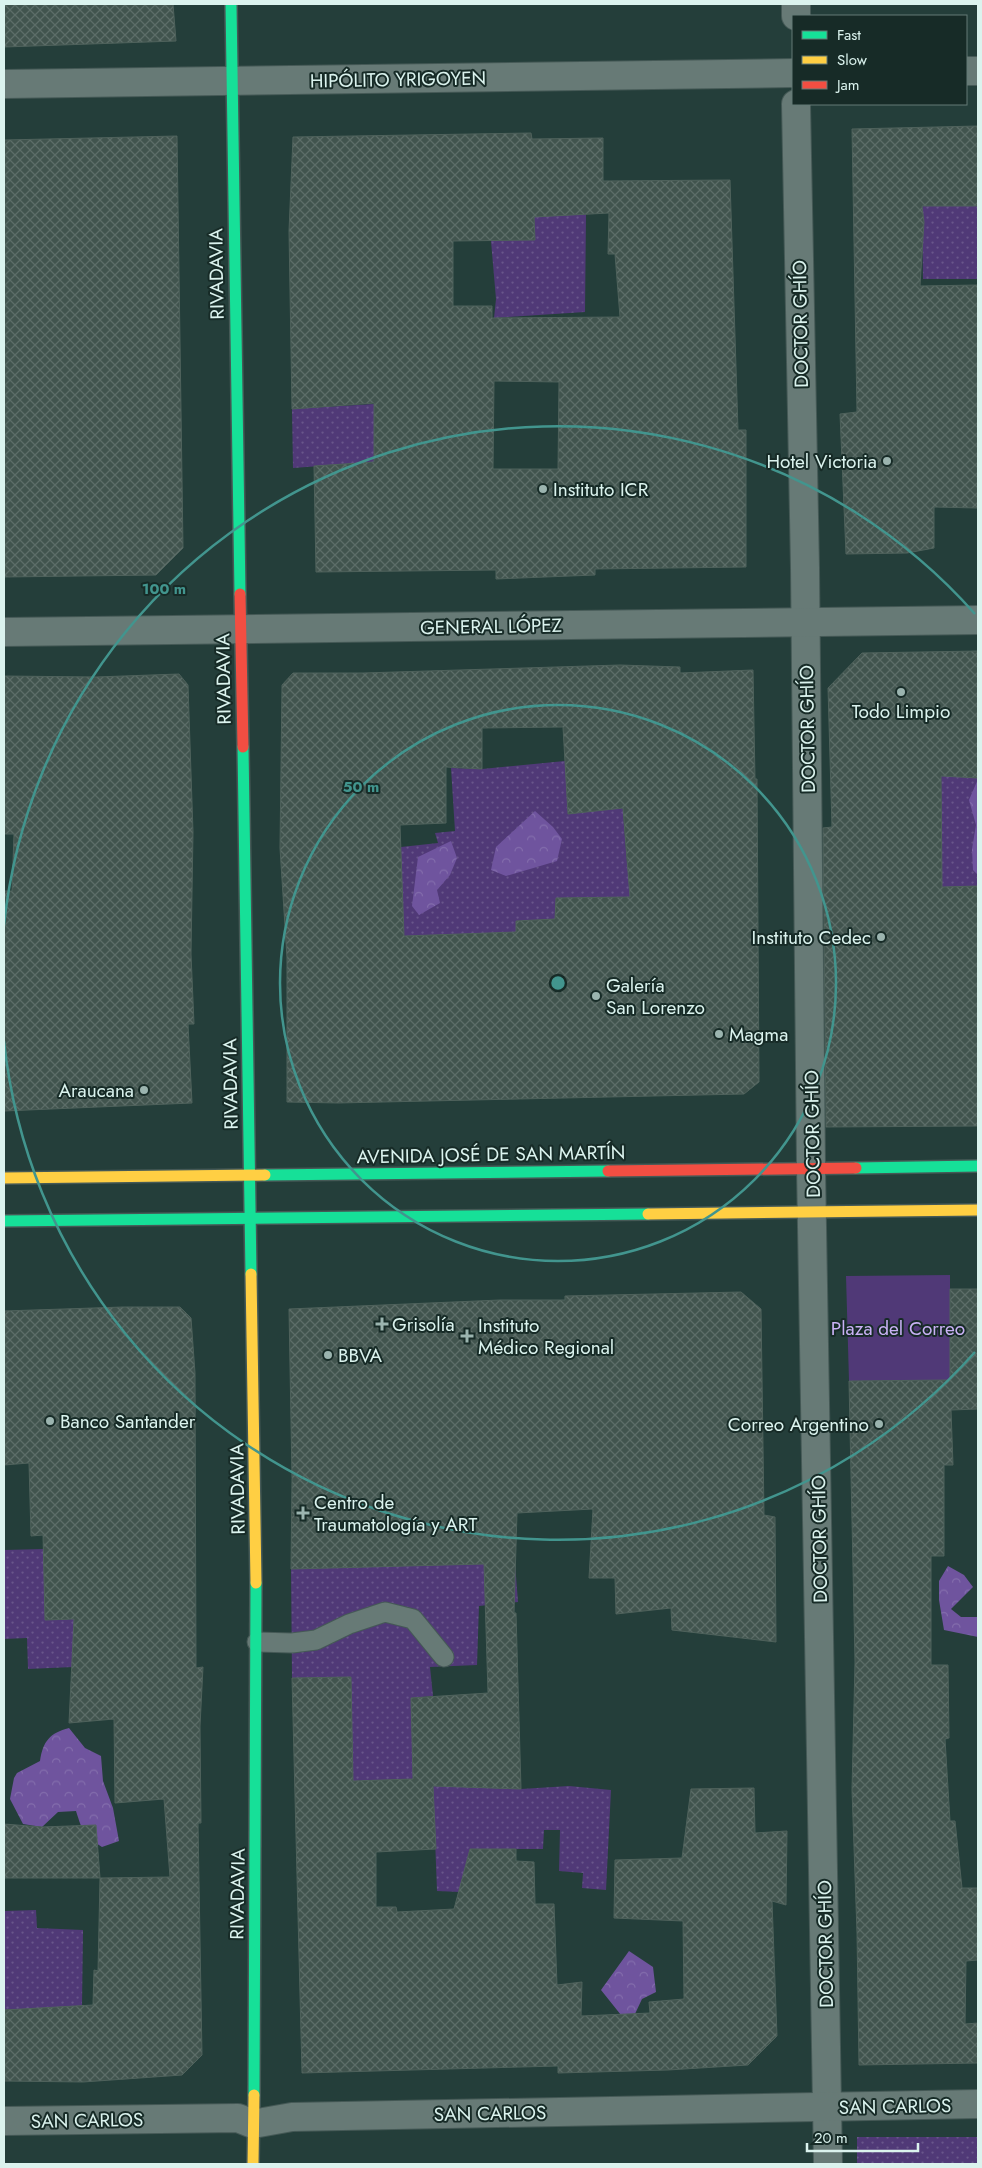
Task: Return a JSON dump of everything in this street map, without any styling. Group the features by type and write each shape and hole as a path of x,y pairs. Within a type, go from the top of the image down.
{"street":[{"name":"RIVADAVIA","path":"231,4 239,630 257,1642 253,2164"},
{"name":"HIPÓLITO YRIGOYEN","path":"4,84 792,73"},
{"name":"DOCTOR GHÍO","path":"796,105 805,621 811,1168 828,2164"},
{"name":"GENERAL LÓPEZ","path":"4,632 978,620"},
{"name":"AVENIDA JOSÉ DE SAN MARTÍN","path":"4,1178 978,1166"},
{"path":"4,1221 978,1210"},
{"name":"SAN CARLOS","path":"4,2122 238,2118 253,2124 292,2117 978,2104"}],"lane":[{"path":"257,1642 292,1643 316,1640 349,1624 385,1612 414,1618 444,1657"}],"green space":[{"path":"532,163 552,216 586,214 585,312 494,318 496,299 491,241 535,239"},
{"path":"922,206 978,206 978,279 923,279"},
{"path":"374,404 374,462 293,468 292,409"},
{"path":"565,761 622,799 627,863 636,897 556,898 555,919 516,921 519,984 388,937 401,847 438,843 435,833 455,831 451,768 482,769"},
{"path":"941,770 965,777 978,778 978,886 930,888 942,849"},
{"path":"978,779 978,875 973,870 972,849 976,825 969,800"},
{"path":"535,811 553,827 562,839 557,861 506,876 491,870 496,847"},
{"path":"451,841 457,858 450,875 437,890 440,903 419,915 412,906 418,857"},
{"name":"Plaza del Correo","path":"950,1275 950,1380 849,1381 846,1276"},
{"path":"44,1549 46,1620 74,1619 73,1667 28,1669 27,1638 4,1639 4,1550"},
{"path":"515,1563 518,1602 479,1606 477,1665 430,1667 433,1696 411,1698 413,1779 353,1781 351,1677 292,1678 291,1569"},
{"path":"948,1566 964,1575 973,1587 951,1609 961,1617 978,1617 978,1637 944,1630 939,1600 939,1581"},
{"path":"69,1728 85,1748 101,1756 103,1781 113,1808 119,1841 102,1847 96,1843 84,1832 76,1811 58,1812 42,1827 23,1824 10,1799 14,1778 17,1773 40,1761 43,1748 48,1739 57,1732"},
{"path":"433,1786 521,1789 569,1786 611,1790 606,1890 582,1888 583,1873 559,1871 560,1830 544,1830 543,1849 470,1849 460,1892 437,1891"},
{"path":"36,1910 37,1928 83,1930 82,2006 4,2010 4,1911"},
{"path":"629,1951 653,1967 656,1992 642,1999 634,2016 621,2015 601,1990"},
{"path":"857,2137 978,2137 978,2164 857,2164"}],"building":[{"path":"4,4 173,4 176,41 4,47"},
{"path":"978,126 978,206 922,206 924,222 920,286 978,285 978,508 934,507 934,548 907,553 846,554 840,414 857,412 852,129"},
{"path":"531,133 532,139 603,138 603,181 730,180 738,430 746,430 746,567 595,569 595,575 496,579 496,570 316,572 314,466 374,462 374,403 292,409 289,231 293,137","holes":["609,213 608,254 615,254 620,317 492,318 492,306 453,306 453,241 535,240 534,217","494,381 559,382 558,469 493,469"]},
{"path":"177,136 183,548 156,575 4,577 4,140"},
{"path":"978,651 978,778 941,776 942,887 978,886 978,1126 826,1127 823,828 832,827 828,688 862,653"},
{"path":"620,665 680,667 680,673 753,670 755,779 757,779 759,1082 744,1094 338,1103 287,1102 287,958 280,848 282,685 293,673 363,673","holes":["563,727 568,814 623,808 630,897 556,898 555,919 516,921 516,932 404,936 400,825 446,823 446,767 482,769 482,728"]},
{"path":"179,674 188,685 193,832 191,954 194,1024 188,1024 192,1103 4,1111 4,891 12,891 14,834 4,834 4,676 96,677"},
{"path":"950,1289 978,1289 978,1409 951,1410 953,1465 944,1465 944,1556 931,1556 931,1665 948,1665 949,1738 945,1739 950,1821 955,1821 962,1888 978,1888 978,1960 966,1961 965,2024 978,2023 978,2063 859,2065 852,1790 855,1662 849,1381 950,1380"},
{"path":"741,1292 761,1309 764,1515 775,1517 776,1642 672,1630 671,1608 616,1614 615,1578 589,1578 593,1509 517,1513 514,1613 516,1613 521,1789 433,1786 436,1849 376,1852 376,1907 396,1907 397,1912 454,1909 470,1849 516,1849 516,1861 534,1862 535,1904 554,1904 557,1985 582,1982 581,2016 650,2013 649,2002 684,1999 683,1921 614,1918 615,1860 682,1858 691,1789 754,1788 755,1833 787,1831 786,1905 772,1901 777,2036 748,2065 668,2070 558,2073 558,2066 302,2073 292,1678 351,1677 353,1781 413,1779 411,1698 488,1693 484,1564 291,1569 292,1478 289,1309 500,1300 565,1300 565,1296"},
{"path":"180,1307 191,1318 195,1373 196,1668 203,1667 200,1726 201,1823 198,1823 202,2055 182,2075 83,2082 4,2081 4,2010 93,2005 94,1970 98,1971 100,1878 170,1877 164,1799 115,1803 114,1719 69,1723 74,1619 45,1620 43,1535 31,1536 29,1463 4,1465 4,1311"},
{"path":"4,1824 42,1827 96,1825 100,1878 4,1878"}],"traffic: fast":[{"path":"231,4 240,594"},
{"path":"243,747 251,1274"},
{"path":"856,1168 978,1166"},
{"path":"265,1175 608,1171"},
{"path":"4,1221 648,1214"},
{"path":"254,2095 256,1583"}],"traffic: slow":[{"path":"4,1178 265,1175"},
{"path":"648,1214 978,1210"},
{"path":"251,1274 256,1583"},
{"path":"253,2164 254,2095"}],"traffic: jam":[{"path":"240,594 243,747"},
{"path":"608,1171 856,1168"}],"place":[{"name":"Hotel Victoria","path":"887,461"},
{"name":"Instituto ICR","path":"543,489"},
{"name":"Todo Limpio","path":"901,692"},
{"name":"Instituto Cedec","path":"881,937"},
{"name":"Galería San Lorenzo","path":"596,996"},
{"name":"Magma","path":"719,1034"},
{"name":"Araucana","path":"144,1090"},
{"name":"Grisolía","path":"382,1324"},
{"name":"Instituto Médico Regional","path":"467,1336"},
{"name":"BBVA","path":"328,1355"},
{"name":"Banco Santander","path":"50,1421"},
{"name":"Correo Argentino","path":"879,1424"},
{"name":"Centro de Traumatología y ART","path":"303,1513"}]}
